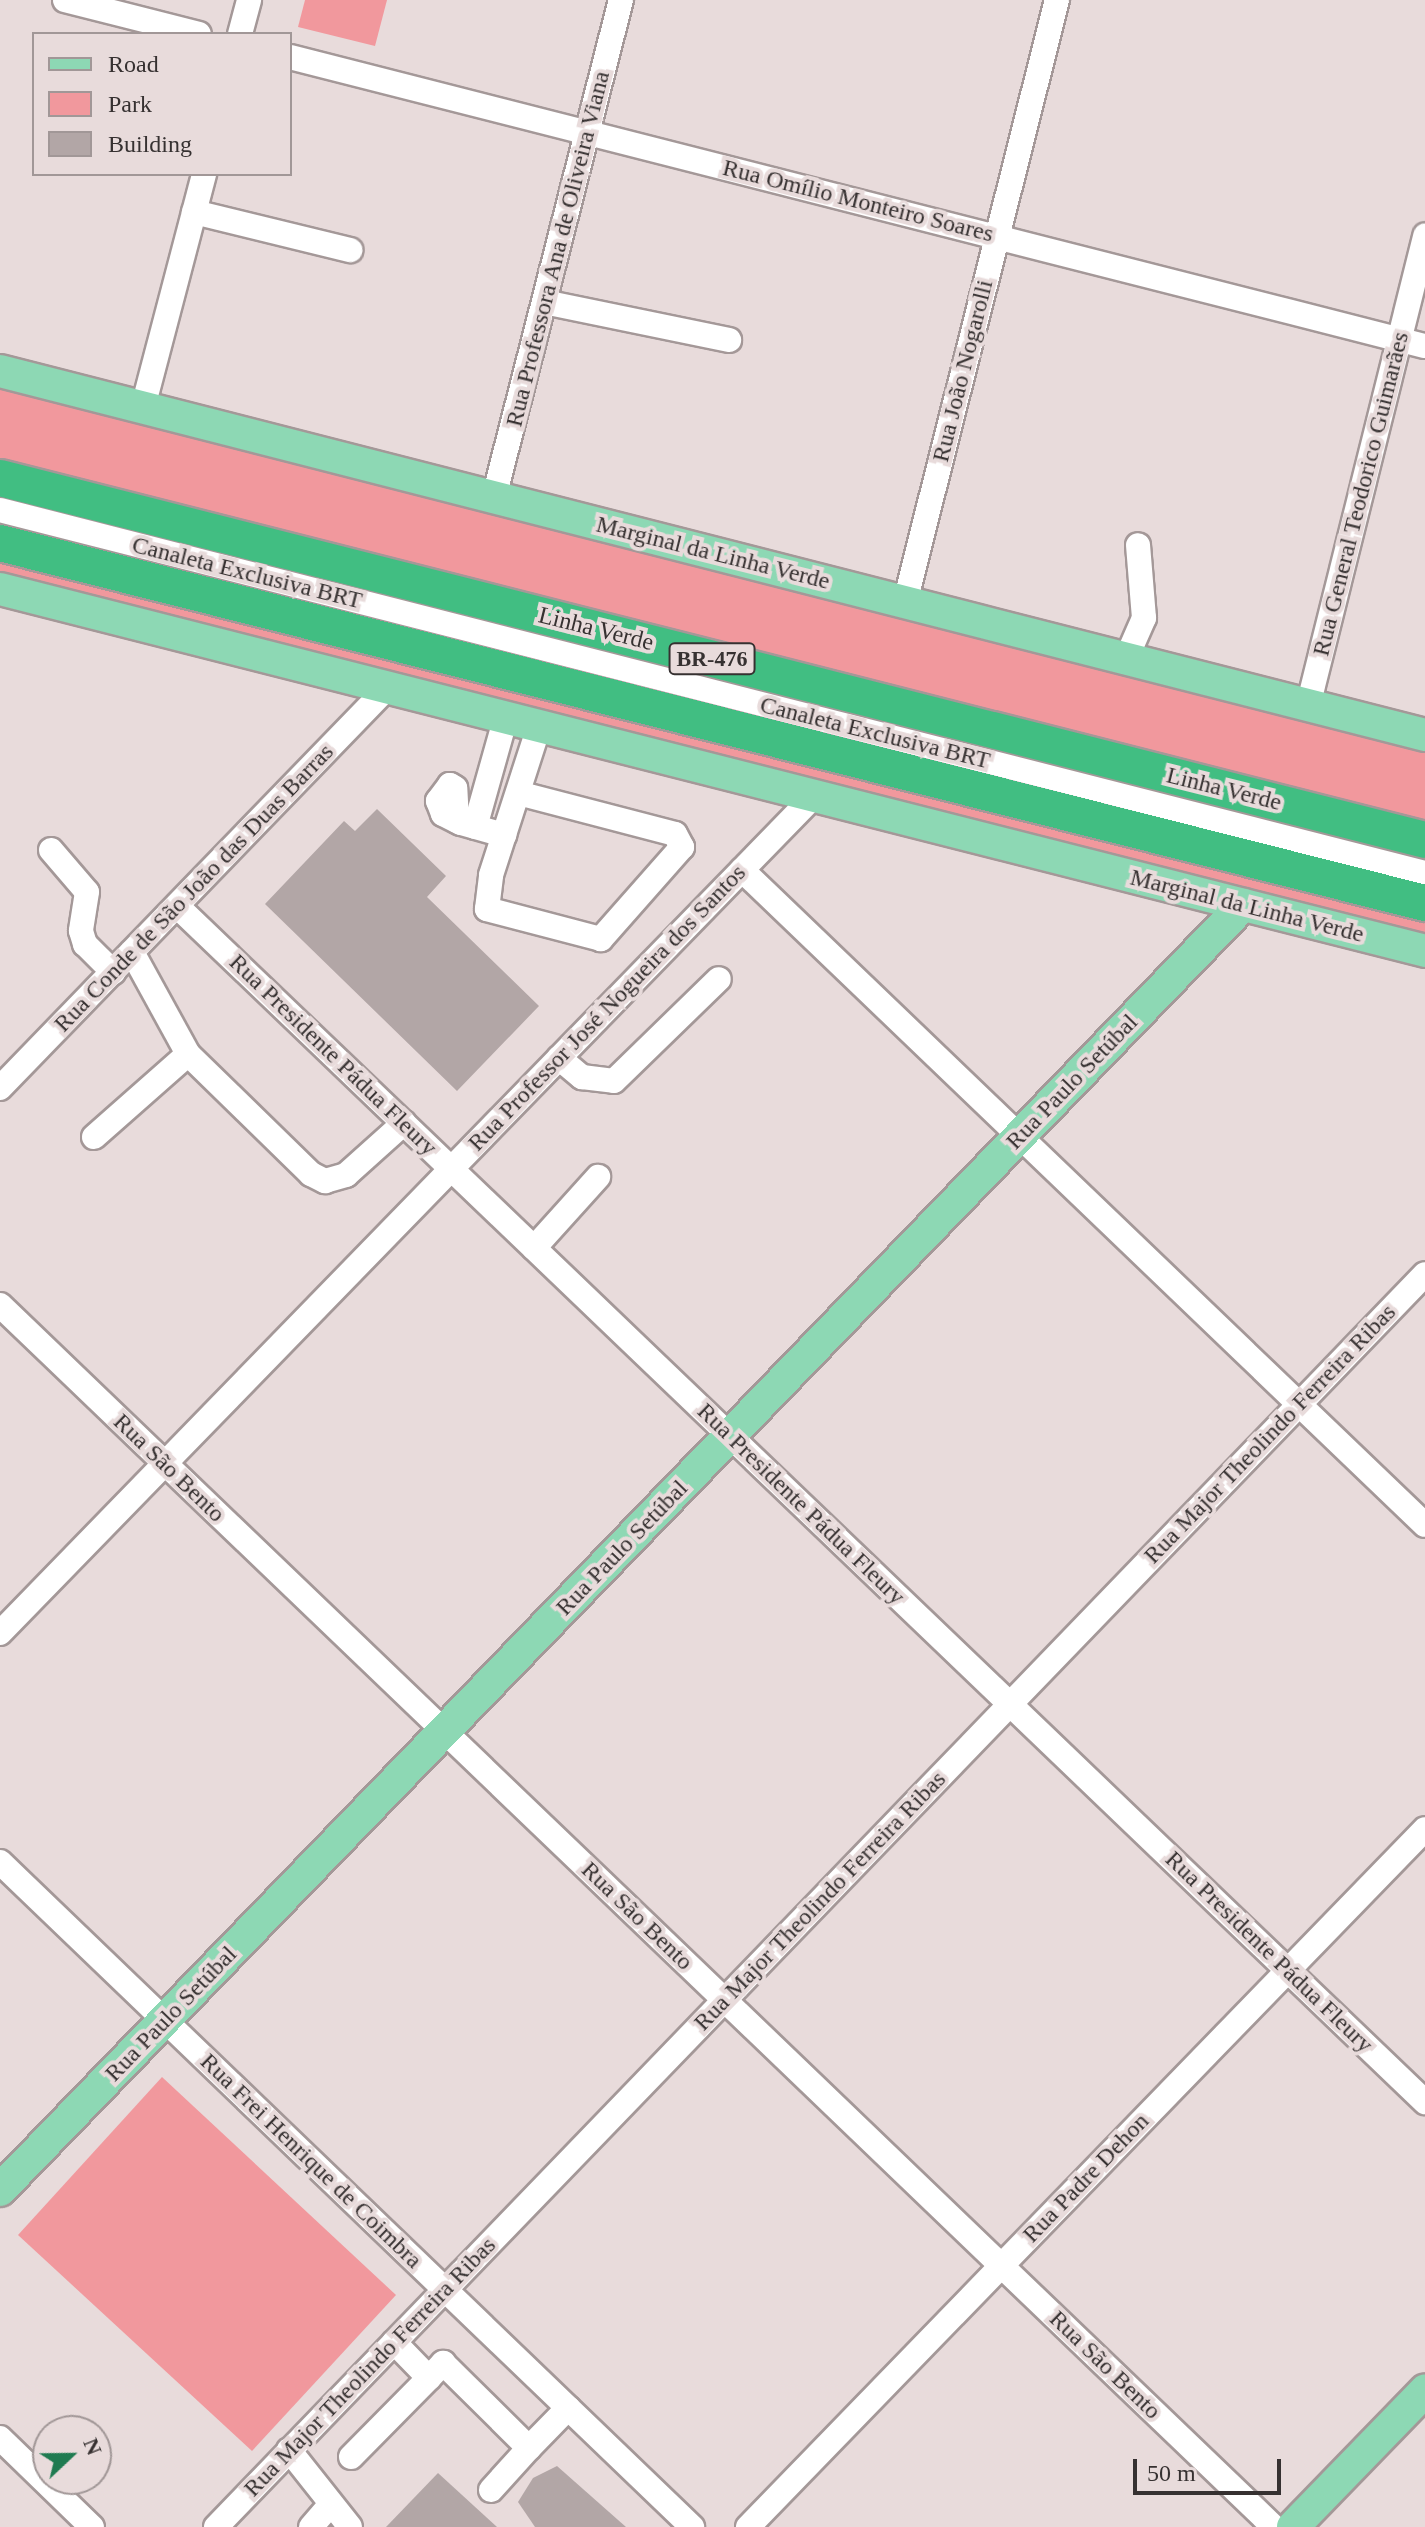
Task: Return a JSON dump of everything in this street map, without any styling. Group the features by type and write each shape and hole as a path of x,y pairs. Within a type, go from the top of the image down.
{"highway":[{"name":"Linha Verde","path":"0,478 1425,840"},
{"name":"BR-476","path":"0,543 1425,903"}],"main road":[{"name":"Marginal da Linha Verde","path":"0,371 1425,735"},
{"name":"Marginal da Linha Verde","path":"0,589 1425,951"},
{"name":"Rua Paulo Setúbal","path":"0,2190 1243,905"},
{"path":"1293,2527 1425,2391"}],"street":[{"path":"65,0 191,32"},
{"path":"241,32 249,0"},
{"name":"Rua Professora Ana de Oliveira Viana","path":"494,497 621,0"},
{"name":"Rua João Nogarolli","path":"905,602 1057,0"},
{"name":"Rua Omílio Monteiro Soares","path":"292,58 1425,346"},
{"path":"143,407 203,176"},
{"path":"194,212 350,250"},
{"name":"Rua General Teodorico Guimarães","path":"1308,706 1425,235"},
{"path":"544,302 729,340"},
{"name":"Canaleta Exclusiva BRT","path":"0,510 1425,873"},
{"path":"1126,659 1144,618 1138,545"},
{"name":"Rua Conde de São João das Duas Barras","path":"0,1088 388,687"},
{"path":"504,835 466,824 506,717"},
{"path":"518,793 675,834 682,847 601,939 493,913 484,903 491,875 539,726"},
{"name":"Rua Professor José Nogueira dos Santos","path":"0,1633 813,797"},
{"path":"51,850 87,892 81,931 85,944 113,972"},
{"path":"742,870 1425,1525"},
{"name":"Rua Presidente Pádua Fleury","path":"177,906 1425,2102"},
{"path":"132,952 188,1054 311,1174 325,1181 346,1175 404,1123"},
{"path":"559,1058 582,1077 614,1081 719,979"},
{"path":"94,1137 188,1054"},
{"path":"534,1248 598,1177"},
{"name":"Rua Major Theolindo Ferreira Ribas","path":"216,2527 1425,1274"},
{"name":"Rua São Bento","path":"0,1305 1274,2527"},
{"name":"Rua Padre Dehon","path":"748,2527 1425,1829"},
{"name":"Rua Frei Henrique de Coimbra","path":"0,1862 692,2527"},
{"path":"394,2342 429,2378"},
{"path":"351,2457 443,2363 529,2448"},
{"path":"491,2490 568,2408"},
{"path":"0,2438 92,2527"},
{"path":"289,2450 329,2506 350,2527"},
{"path":"311,2527 329,2506"}],"green space":[{"path":"305,0 387,0 375,46 298,27"},
{"path":"0,383 1425,740 1425,824 0,462"},
{"path":"0,559 1425,921 1425,941 0,579"},
{"path":"162,2077 396,2295 252,2451 18,2235"}],"building":[{"path":"377,809 446,876 427,897 539,1006 457,1091 265,904 344,821 355,831"},
{"path":"557,2466 626,2527 535,2527 518,2502 533,2478"},
{"path":"438,2473 497,2527 386,2527"}]}
